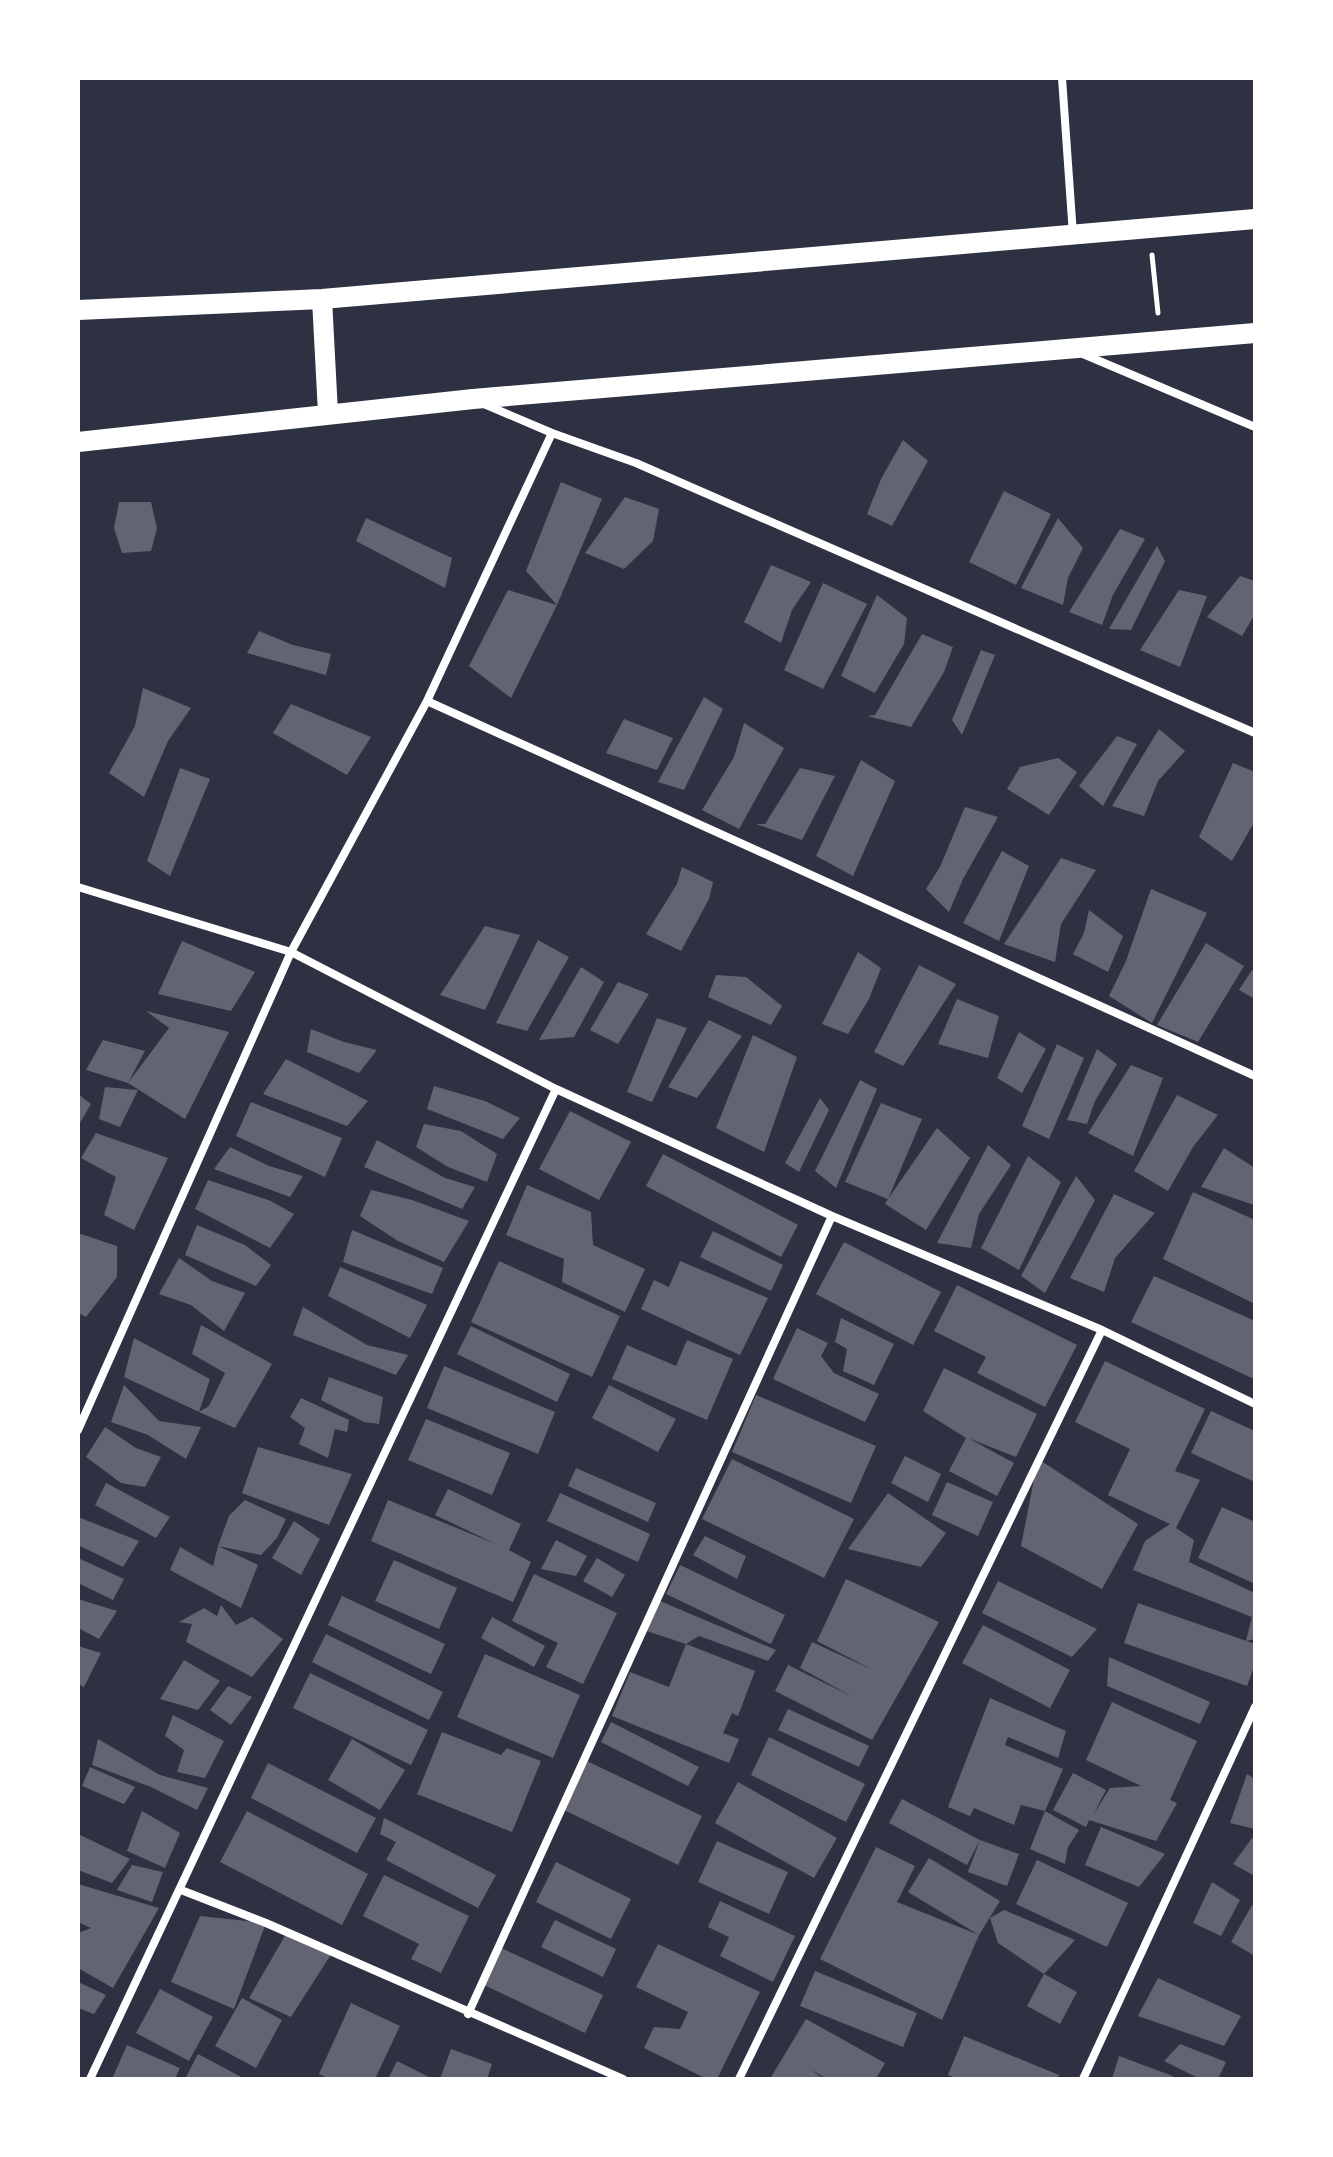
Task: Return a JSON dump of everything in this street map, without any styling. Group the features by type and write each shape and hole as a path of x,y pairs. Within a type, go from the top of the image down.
{"main road":[{"path":"78,310 322,299 1255,219"},
{"path":"322,299 328,413"},
{"path":"78,442 473,399 1255,333"}],"street":[{"path":"1062,78 1074,235"},
{"path":"1071,349 1255,427"},
{"path":"473,399 552,433 636,463 1255,733"},
{"path":"78,1430 291,952 427,701 552,433"},
{"path":"427,701 1255,1076"},
{"path":"78,887 291,952 556,1089 832,1216 1102,1330 1255,1404"},
{"path":"90,2079 556,1089"},
{"path":"468,2014 832,1216"},
{"path":"739,2079 1102,1330"},
{"path":"1083,2079 1255,1707"},
{"path":"181,1890 266,1923 468,2014 623,2079"}],"path":[{"path":"1149,228 1161,342"}],"building":[{"path":"903,440 928,461 892,526 867,514 881,479"},
{"path":"561,482 602,499 557,605 526,571"},
{"path":"1004,491 1051,514 1016,585 969,562"},
{"path":"625,497 659,509 653,541 624,569 585,553"},
{"path":"119,502 151,502 157,528 151,551 122,553 114,528"},
{"path":"366,518 452,558 445,588 356,541"},
{"path":"1058,518 1083,548 1068,578 1063,605 1021,588"},
{"path":"1120,529 1145,539 1113,595 1102,625 1069,612"},
{"path":"1157,546 1165,561 1131,630 1109,629"},
{"path":"771,565 811,582 792,610 781,643 744,622"},
{"path":"1240,576 1255,581 1255,614 1242,636 1207,617"},
{"path":"823,583 867,604 823,689 784,670"},
{"path":"508,590 557,605 511,698 469,666"},
{"path":"1179,590 1207,596 1180,667 1140,650"},
{"path":"877,595 907,618 904,644 875,693 841,676"},
{"path":"259,631 293,645 331,654 326,675 247,653"},
{"path":"922,634 953,647 944,672 911,727 867,716 875,715"},
{"path":"981,650 995,655 962,735 952,720"},
{"path":"143,688 191,708 168,741 144,797 109,773 135,726"},
{"path":"704,697 723,709 684,790 658,782"},
{"path":"291,704 371,737 347,775 273,733"},
{"path":"624,719 673,738 657,770 606,753"},
{"path":"744,723 784,748 739,829 702,810 734,757"},
{"path":"1159,729 1185,751 1158,781 1144,816 1112,806"},
{"path":"1117,736 1137,744 1103,806 1079,786"},
{"path":"1058,758 1077,772 1049,815 1007,789 1020,767"},
{"path":"861,760 895,781 853,876 816,856"},
{"path":"1233,763 1255,772 1255,821 1232,861 1199,837"},
{"path":"180,768 210,779 170,876 147,861"},
{"path":"800,768 835,776 802,840 756,824 765,824"},
{"path":"965,807 998,817 963,879 949,912 926,889 940,867"},
{"path":"1002,851 1029,866 999,941 963,923"},
{"path":"1061,858 1096,870 1061,924 1055,962 1004,944"},
{"path":"682,867 713,882 709,899 681,951 646,934 677,884"},
{"path":"1151,889 1207,913 1152,1023 1109,996 1126,961"},
{"path":"1089,910 1123,936 1108,972 1073,954 1084,933"},
{"path":"485,926 520,935 485,1010 440,995"},
{"path":"538,940 569,957 527,1031 496,1023"},
{"path":"182,941 255,972 231,1011 158,994"},
{"path":"1206,943 1244,966 1198,1042 1157,1025"},
{"path":"858,952 881,968 869,999 848,1034 822,1024"},
{"path":"919,965 956,984 903,1066 874,1052"},
{"path":"581,967 604,982 574,1037 539,1040"},
{"path":"1252,970 1255,971 1255,999 1239,990"},
{"path":"716,975 746,977 782,1006 771,1025 708,997"},
{"path":"618,982 649,994 618,1044 590,1030"},
{"path":"957,999 999,1016 988,1058 938,1044"},
{"path":"146,1011 229,1032 185,1119 128,1083 169,1028"},
{"path":"657,1018 687,1028 652,1102 627,1092"},
{"path":"709,1020 742,1036 697,1098 668,1087"},
{"path":"311,1029 377,1050 359,1073 307,1052"},
{"path":"1019,1032 1046,1049 1022,1093 997,1078"},
{"path":"753,1035 797,1057 764,1152 716,1128"},
{"path":"103,1040 145,1051 128,1083 86,1070"},
{"path":"1057,1044 1084,1058 1049,1139 1022,1126"},
{"path":"1097,1049 1117,1064 1095,1101 1087,1124 1067,1120"},
{"path":"286,1059 368,1101 347,1126 263,1094"},
{"path":"1131,1065 1163,1078 1133,1156 1088,1133"},
{"path":"860,1080 877,1089 836,1188 815,1171"},
{"path":"434,1086 485,1101 520,1118 503,1139 427,1109"},
{"path":"105,1087 138,1090 120,1127 99,1119"},
{"path":"78,1094 91,1104 78,1126"},
{"path":"1177,1095 1218,1115 1193,1147 1168,1191 1134,1171"},
{"path":"820,1098 829,1110 799,1172 785,1163"},
{"path":"251,1102 342,1138 325,1177 236,1136"},
{"path":"881,1103 922,1119 888,1199 845,1182"},
{"path":"570,1111 631,1142 599,1200 539,1169"},
{"path":"424,1124 461,1131 497,1154 487,1182 448,1167 416,1147"},
{"path":"937,1128 970,1158 926,1230 885,1204"},
{"path":"96,1133 168,1158 134,1230 104,1215 116,1177 81,1158"},
{"path":"377,1140 445,1178 475,1187 462,1209 364,1167"},
{"path":"988,1145 1011,1165 979,1214 971,1248 937,1243"},
{"path":"230,1147 269,1166 303,1176 290,1197 214,1169"},
{"path":"1224,1148 1255,1168 1254,1205 1201,1187"},
{"path":"663,1154 798,1225 781,1257 646,1186"},
{"path":"1028,1156 1061,1182 1019,1270 981,1248"},
{"path":"1076,1176 1095,1200 1045,1293 1021,1276"},
{"path":"208,1180 271,1201 294,1214 270,1248 195,1209"},
{"path":"527,1185 591,1212 593,1245 645,1269 625,1312 562,1282 564,1259 506,1235"},
{"path":"371,1190 412,1200 469,1221 444,1262 398,1241 360,1216"},
{"path":"1193,1192 1255,1220 1255,1304 1163,1259"},
{"path":"1114,1194 1155,1213 1115,1258 1104,1292 1070,1278"},
{"path":"197,1225 245,1245 271,1265 256,1286 185,1255"},
{"path":"352,1230 443,1268 432,1294 343,1262"},
{"path":"713,1231 783,1265 771,1291 700,1257"},
{"path":"78,1233 117,1246 117,1277 86,1317 78,1313"},
{"path":"844,1242 941,1292 913,1345 816,1294"},
{"path":"179,1258 212,1281 245,1293 224,1331 191,1305 159,1294"},
{"path":"499,1261 620,1316 592,1377 471,1322"},
{"path":"680,1261 768,1298 740,1355 641,1309 654,1280 669,1287"},
{"path":"340,1267 427,1305 410,1338 328,1296"},
{"path":"1154,1276 1255,1321 1254,1379 1131,1322"},
{"path":"957,1285 1077,1345 1045,1407 977,1373 986,1357 934,1331"},
{"path":"303,1307 367,1345 408,1355 396,1375 293,1335"},
{"path":"841,1318 894,1344 874,1385 843,1371 847,1349 835,1342"},
{"path":"201,1325 272,1364 235,1428 199,1412 209,1406 225,1373 192,1354"},
{"path":"471,1326 570,1374 557,1402 457,1354"},
{"path":"797,1328 828,1343 821,1356 834,1373 879,1394 865,1422 773,1379"},
{"path":"134,1338 210,1379 199,1412 124,1377"},
{"path":"687,1340 733,1359 707,1420 612,1379 627,1345 676,1366"},
{"path":"1105,1361 1205,1409 1175,1471 1200,1480 1176,1528 1194,1540 1189,1562 1255,1593 1255,1639 1246,1641 1252,1617 1133,1570 1145,1541 1170,1524 1108,1495 1130,1449 1075,1422"},
{"path":"444,1366 555,1412 538,1454 427,1408"},
{"path":"944,1368 1037,1414 1016,1457 968,1438 1014,1463 997,1496 949,1471 966,1438 923,1411"},
{"path":"329,1377 383,1397 379,1424 364,1422 321,1400"},
{"path":"124,1385 159,1421 201,1427 186,1459 148,1435 111,1422"},
{"path":"609,1385 676,1419 658,1452 592,1418"},
{"path":"756,1395 876,1446 851,1503 732,1452"},
{"path":"301,1398 349,1420 347,1432 335,1429 328,1458 299,1444 305,1428 290,1417"},
{"path":"1211,1411 1255,1431 1255,1482 1191,1453"},
{"path":"426,1419 510,1453 492,1495 408,1460"},
{"path":"105,1427 136,1448 161,1457 145,1487 121,1483 86,1457"},
{"path":"258,1447 352,1474 329,1525 242,1493"},
{"path":"905,1456 941,1474 928,1502 891,1483"},
{"path":"732,1459 854,1519 824,1578 702,1519"},
{"path":"1038,1459 1138,1524 1102,1589 1021,1546"},
{"path":"576,1468 656,1503 648,1522 568,1486"},
{"path":"947,1482 993,1502 978,1536 932,1515"},
{"path":"106,1483 170,1517 156,1538 95,1505"},
{"path":"448,1489 521,1524 509,1550 531,1562 513,1602 371,1541 388,1500 496,1544 435,1515"},
{"path":"560,1493 650,1534 638,1562 547,1521"},
{"path":"888,1493 946,1533 921,1567 848,1549"},
{"path":"245,1500 286,1519 277,1538 261,1555 218,1546 229,1516"},
{"path":"1222,1507 1255,1522 1255,1584 1198,1558"},
{"path":"78,1517 139,1541 123,1567 78,1545"},
{"path":"294,1521 320,1539 301,1575 272,1558"},
{"path":"705,1536 746,1556 737,1579 693,1555"},
{"path":"556,1540 587,1556 576,1576 541,1569"},
{"path":"218,1546 258,1565 241,1608 170,1570 180,1547 213,1566"},
{"path":"78,1558 124,1579 113,1600 78,1583"},
{"path":"597,1558 625,1575 612,1597 583,1581"},
{"path":"394,1560 457,1588 439,1629 375,1601"},
{"path":"680,1565 785,1615 771,1644 666,1594"},
{"path":"534,1574 617,1613 583,1684 546,1667 558,1643 512,1621"},
{"path":"846,1579 939,1622 872,1740 775,1691 788,1665 853,1697 800,1668 812,1642 873,1670 817,1641"},
{"path":"998,1581 1097,1629 1072,1657 982,1613"},
{"path":"342,1596 445,1644 431,1674 328,1625"},
{"path":"78,1599 117,1611 99,1639 78,1628"},
{"path":"660,1601 776,1650 768,1661 699,1636 686,1644 647,1631"},
{"path":"1138,1603 1255,1644 1255,1664 1247,1686 1124,1643"},
{"path":"221,1605 236,1625 252,1617 283,1639 252,1677 186,1642 192,1624 179,1622 204,1608 217,1616"},
{"path":"492,1617 545,1646 534,1667 481,1638"},
{"path":"983,1625 1070,1670 1050,1708 962,1663"},
{"path":"326,1634 443,1692 429,1720 312,1662"},
{"path":"686,1644 755,1671 738,1716 732,1713 723,1733 739,1739 729,1763 612,1716 630,1672 669,1687"},
{"path":"78,1646 101,1653 84,1687 78,1684"},
{"path":"485,1654 580,1695 553,1758 457,1717"},
{"path":"1109,1657 1210,1702 1200,1724 1107,1686"},
{"path":"184,1660 220,1681 198,1710 160,1699"},
{"path":"310,1673 428,1730 411,1765 293,1708"},
{"path":"228,1686 252,1697 231,1725 210,1710"},
{"path":"990,1698 1066,1731 1058,1758 1008,1737 1005,1745 1063,1769 1045,1811 1021,1805 1014,1825 974,1808 970,1816 948,1807"},
{"path":"1112,1702 1197,1741 1170,1800 1177,1803 1156,1841 1089,1820 1086,1827 1053,1810 1073,1773 1106,1790 1093,1815 1110,1788 1141,1786 1086,1760"},
{"path":"788,1709 869,1746 859,1767 778,1730"},
{"path":"173,1715 224,1741 205,1778 177,1772 184,1750 165,1736"},
{"path":"611,1722 699,1767 688,1786 601,1742"},
{"path":"442,1732 501,1755 507,1748 541,1761 512,1832 417,1794"},
{"path":"769,1737 865,1784 846,1822 751,1775"},
{"path":"98,1739 160,1775 208,1788 197,1810 151,1787 92,1765"},
{"path":"352,1739 405,1770 380,1810 328,1780"},
{"path":"587,1761 702,1816 678,1865 564,1810"},
{"path":"268,1763 376,1818 357,1853 251,1798"},
{"path":"90,1767 135,1787 124,1804 82,1786"},
{"path":"1247,1774 1255,1779 1255,1829 1230,1823"},
{"path":"738,1782 837,1838 814,1878 715,1823"},
{"path":"902,1799 980,1840 967,1865 889,1823"},
{"path":"142,1811 180,1833 165,1868 127,1851"},
{"path":"247,1811 368,1874 342,1925 220,1862"},
{"path":"1045,1811 1079,1830 1068,1847 1065,1864 1030,1849"},
{"path":"384,1818 496,1875 478,1908 386,1860 396,1842 380,1834"},
{"path":"1101,1827 1165,1854 1139,1887 1085,1865"},
{"path":"78,1834 130,1859 112,1883 78,1870"},
{"path":"1252,1838 1255,1839 1255,1876 1233,1864"},
{"path":"980,1840 1019,1854 1007,1886 968,1872"},
{"path":"717,1841 788,1872 769,1914 698,1882"},
{"path":"876,1847 915,1866 897,1902 979,1935 942,2020 820,1959"},
{"path":"929,1858 1000,1901 979,1935 908,1892"},
{"path":"1037,1860 1128,1903 1107,1947 1016,1904"},
{"path":"556,1862 631,1899 611,1939 536,1902"},
{"path":"132,1865 163,1872 152,1902 117,1890"},
{"path":"384,1875 469,1916 441,1973 411,1959 419,1944 363,1916"},
{"path":"1212,1882 1240,1900 1221,1936 1193,1923"},
{"path":"78,1884 159,1908 113,1988 78,1968 78,1933 91,1928 78,1922"},
{"path":"720,1901 795,1936 773,1982 720,1956 729,1937 708,1927"},
{"path":"1252,1905 1255,1906 1255,1956 1231,1942"},
{"path":"1004,1910 1075,1940 1044,1974 998,1943 990,1918"},
{"path":"200,1916 266,1923 234,2009 171,1982"},
{"path":"555,1920 616,1949 603,1977 541,1947"},
{"path":"286,1934 332,1953 291,2017 249,1998"},
{"path":"658,1944 760,1992 717,2079 707,2079 644,2048 654,2027 680,2029 688,2012 636,1987"},
{"path":"499,1947 603,1995 585,2033 482,1984"},
{"path":"815,1971 917,2013 903,2047 800,2006"},
{"path":"1044,1974 1077,1992 1060,2024 1027,2006"},
{"path":"1158,1978 1241,2016 1224,2046 1138,2016"},
{"path":"78,1982 106,1995 94,2014 78,2008"},
{"path":"160,1989 213,2017 189,2061 136,2033"},
{"path":"242,1998 282,2020 256,2068 215,2046"},
{"path":"351,2003 400,2026 375,2079 330,2079 319,2074"},
{"path":"806,2019 885,2063 876,2079 827,2079 810,2069 824,2079 770,2079"},
{"path":"964,2036 1059,2075 1057,2079 959,2079 948,2075"},
{"path":"1180,2044 1226,2062 1218,2079 1200,2079 1164,2061"},
{"path":"127,2045 180,2068 175,2079 112,2079"},
{"path":"451,2049 492,2064 487,2079 440,2079"},
{"path":"198,2054 245,2079 185,2079"},
{"path":"1119,2056 1170,2075 1178,2079 1112,2079"},
{"path":"397,2061 433,2079 388,2079"}]}
